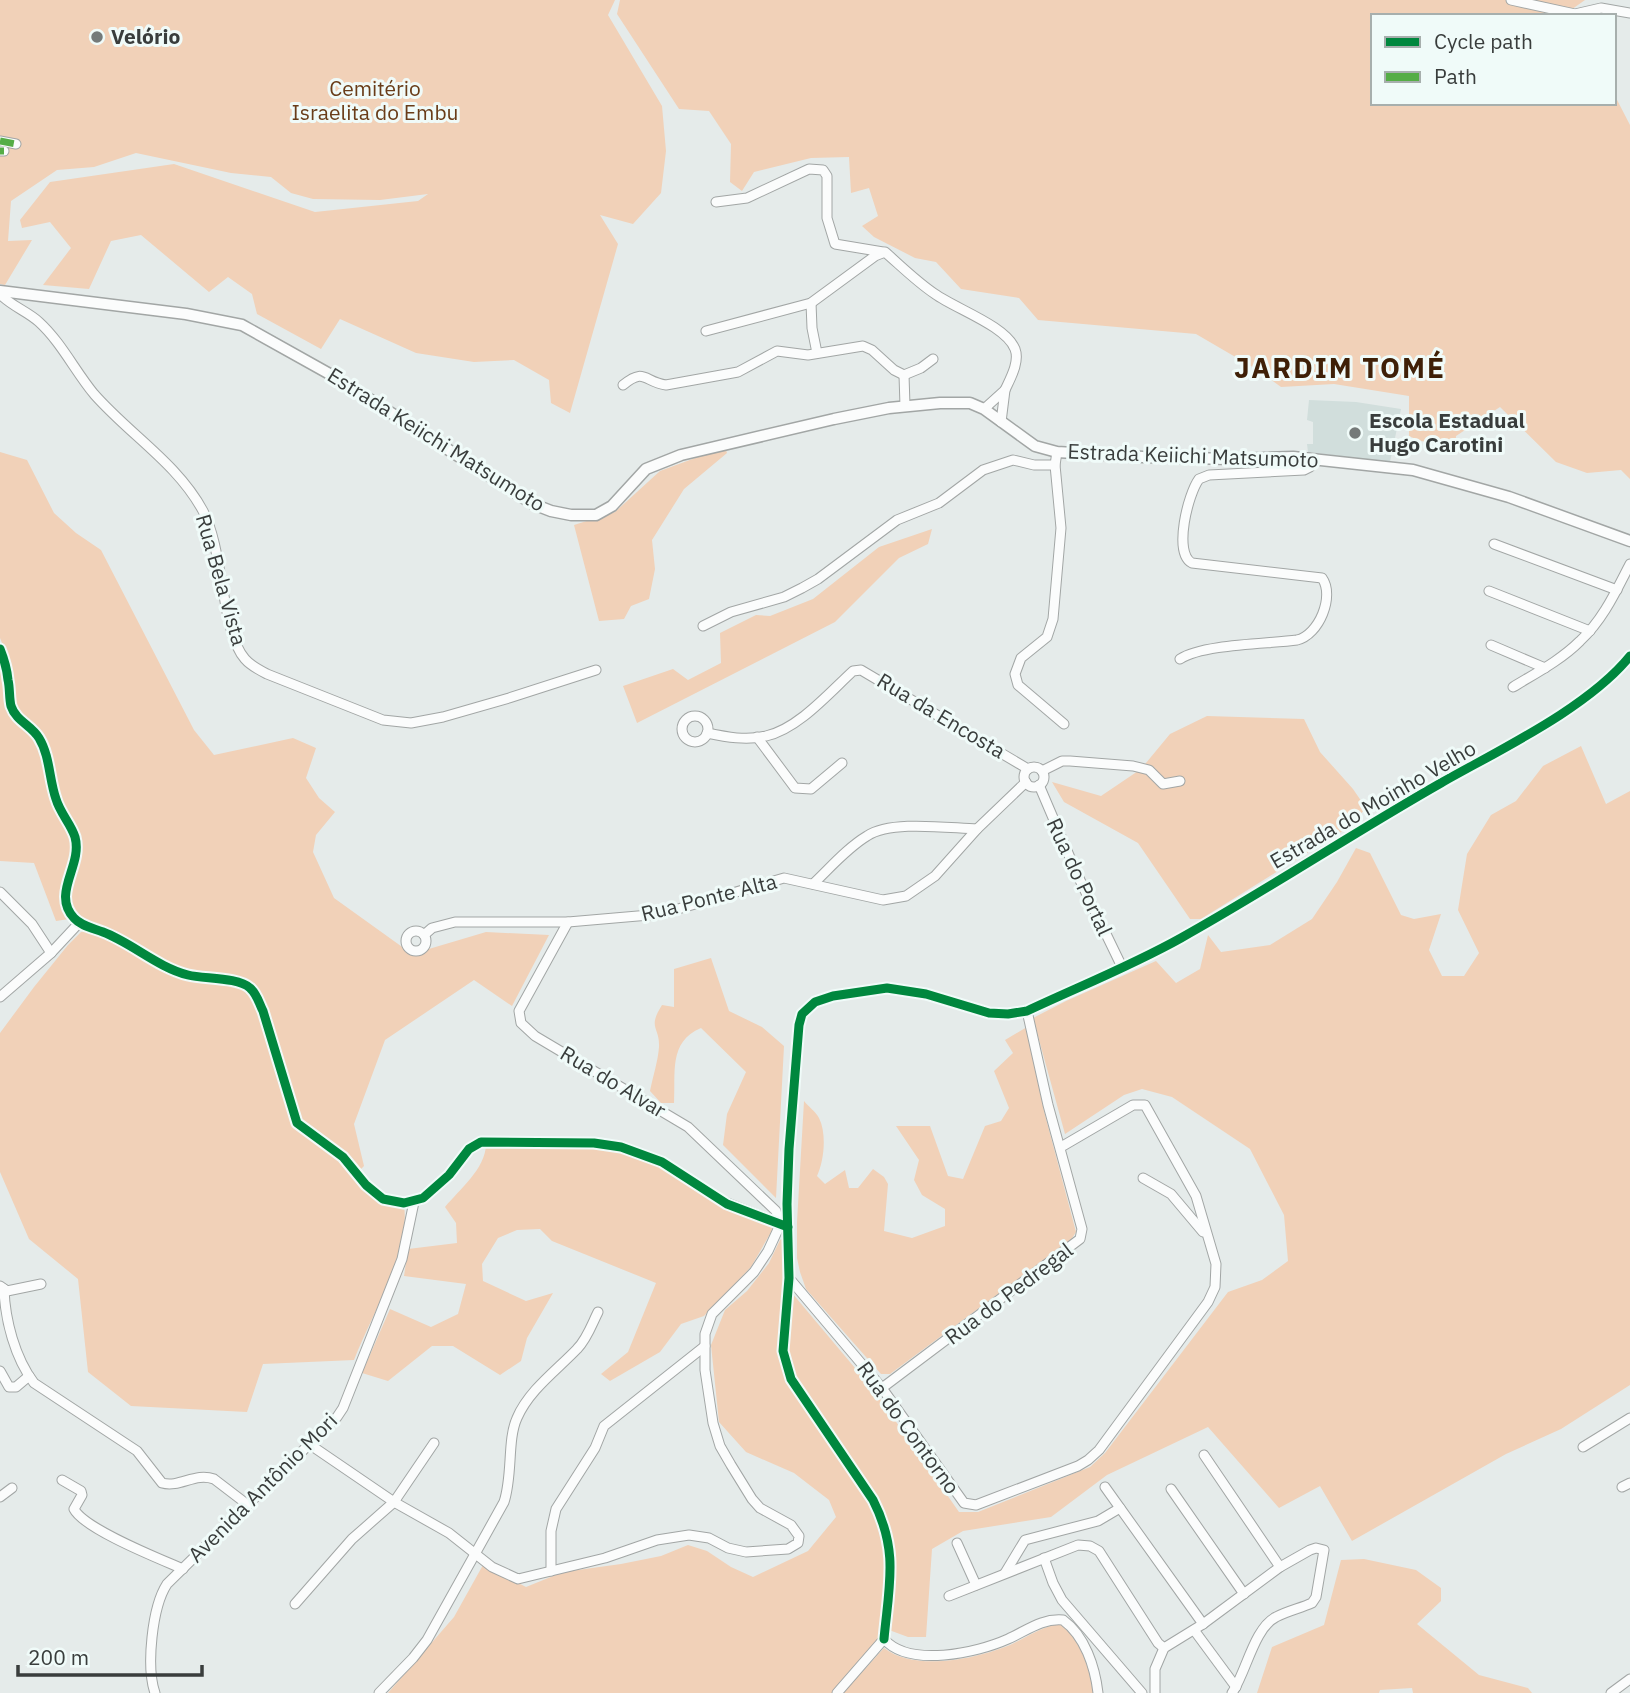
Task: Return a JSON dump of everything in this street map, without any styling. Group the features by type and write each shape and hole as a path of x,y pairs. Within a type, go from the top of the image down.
{"main road":[{"name":"Estrada Keiichi Matsumoto","path":"0,292 186,314 242,325 335,377 533,503 570,515 584,517 605,510 646,469 681,455 834,419 905,406 970,404 984,410 1034,446 1057,452 1154,458 1309,458 1384,466 1438,475 1509,497 1630,541"}],"street":[{"path":"1511,0 1576,13 1601,8 1630,13"},
{"path":"0,141 16,144"},
{"path":"716,202 738,200 809,169 823,170 827,176 827,218 835,244 885,252 934,294 994,328 1012,342 1017,356 1013,374 1005,390 1001,422"},
{"path":"706,331 811,303 875,256 885,252"},
{"name":"Rua Bela Vista","path":"0,292 38,321 97,397 164,459 193,495 204,513 217,549 229,621 236,643 243,657 252,666 369,715 411,723 496,702 596,670"},
{"path":"811,303 817,353"},
{"path":"623,384 640,374 666,385 738,372 777,351 800,355 863,346 904,375 933,359"},
{"path":"904,375 905,406"},
{"path":"984,410 1005,390"},
{"path":"1057,452 1055,465 1061,528 1053,619 1047,637 1021,658 1014,674 1018,685 1064,724"},
{"path":"1180,659 1206,650 1297,640 1311,634 1317,627 1326,585 1322,578 1192,563 1186,559 1183,542 1190,495 1199,479 1209,475 1304,470 1310,467 1309,458"},
{"path":"704,626 731,612 802,589 897,520 939,503 984,470 1013,460 1034,465 1055,465"},
{"path":"1494,544 1617,590"},
{"path":"1513,687 1580,642 1617,590 1630,564"},
{"path":"1489,591 1590,631"},
{"path":"1492,645 1545,668"},
{"path":"0,649 8,679 10,704 15,714 38,738 56,799 75,836 75,862 65,895 68,910 79,923 120,939 164,967 249,987 263,1011 298,1123 344,1157 373,1193 392,1202 414,1202 433,1191 476,1143 594,1143 621,1147 662,1161 720,1200 784,1226"},
{"name":"Estrada do Moinho Velho","path":"1027,1011 1180,939 1430,789 1501,751 1580,700 1613,674 1630,656"},
{"name":"Rua da Encosta","path":"707,733 730,738 757,737 792,726 853,671 861,670 1028,769"},
{"path":"757,737 795,789 811,789 842,762"},
{"path":"1042,771 1062,761 1070,761 1133,766 1149,770 1163,784 1180,781"},
{"path":"1034,767 1042,771 1044,777 1039,785 1034,787 1026,782 1024,774 1028,769 1034,767"},
{"name":"Rua Ponte Alta","path":"424,935 432,928 455,922 568,922 661,914 775,879 795,879 883,900 906,897 935,876 976,829 1026,782"},
{"name":"Rua do Portal","path":"1039,785 1086,894 1122,967"},
{"path":"813,884 867,835 880,830 899,827 976,829"},
{"path":"0,892 32,925 51,954"},
{"name":"Rua do Alvar","path":"568,922 519,1011 521,1023 535,1036 688,1127 776,1211 784,1226"},
{"path":"0,997 51,954 79,923"},
{"path":"837,1693 884,1639 891,1555 888,1534 873,1500 791,1379 783,1351 789,1278 784,1226 799,1025 807,1007 815,1002 833,996 887,988 926,994 989,1013 1027,1011"},
{"name":"Rua do Pedregal","path":"882,1388 1080,1239 1082,1229 1048,1105 1027,1011"},
{"name":"Rua do Contorno","path":"789,1278 882,1388 958,1497 971,1506 1078,1466 1100,1450 1208,1302 1217,1277 1196,1196 1145,1105 1133,1105 1061,1147"},
{"path":"1143,1178 1178,1200 1207,1236"},
{"path":"1178,1200 1196,1196"},
{"name":"Avenida Antônio Mori","path":"155,1693 150,1667 159,1600 167,1584 329,1425 342,1408 402,1259 414,1202"},
{"path":"309,1444 394,1502 449,1533 492,1567 519,1579 605,1558 657,1540 690,1535 709,1538 728,1548 746,1552 788,1549 795,1546 799,1539 798,1532 791,1525 760,1508 720,1446 708,1399 705,1346 705,1334 712,1314 754,1272 784,1226"},
{"path":"2,1287 7,1291 41,1284"},
{"path":"2,1287 7,1319 29,1376 39,1388 137,1451 162,1483 170,1485 208,1476 248,1505"},
{"path":"379,1693 427,1640 504,1502 509,1486 514,1428 519,1414 547,1379 579,1348 598,1312"},
{"path":"551,1572 551,1531 556,1509 595,1448 604,1426 705,1346"},
{"path":"0,1371 9,1387 13,1388 29,1376"},
{"path":"1583,1447 1630,1418"},
{"path":"295,1604 352,1539 394,1502 434,1443"},
{"path":"1204,1455 1280,1567"},
{"path":"62,1480 81,1491 82,1495 74,1509 80,1517 118,1539 183,1569"},
{"path":"1105,1487 1198,1627 1234,1690"},
{"path":"0,1497 12,1488"},
{"path":"1171,1489 1244,1594"},
{"path":"1005,1573 1025,1540 1098,1521 1120,1508"},
{"path":"957,1543 975,1585"},
{"path":"949,1596 1078,1545 1090,1546 1099,1550 1158,1643 1164,1648"},
{"path":"1155,1693 1155,1669 1164,1648 1198,1627 1280,1567 1310,1550 1324,1550 1316,1597 1312,1603 1274,1617 1266,1624 1234,1690"},
{"path":"1044,1558 1062,1600 1142,1693"},
{"path":"884,1639 895,1649 906,1653 945,1655 994,1644 1045,1622 1063,1620 1081,1638 1093,1666 1098,1693"},
{"path":"1611,1693 1630,1679"}],"shaded area":[{"name":"Escola Estadual Hugo Carotini","path":"1309,400 1356,402 1401,409 1390,462 1308,452 1307,444 1313,444 1313,422 1307,420"}],"green space":[{"name":"Cemitério Israelita do Embu","path":"0,0 615,0 608,15 662,106 666,151 661,193 633,224 600,215 618,244 570,413 551,403 549,380 514,360 474,362 416,353 340,319 321,349 257,314 252,294 228,277 209,292 141,235 111,241 89,289 43,285 71,248 50,222 22,228 20,220 50,182 174,164 315,212 418,201 428,194 380,200 313,199 291,193 271,177 231,173 136,153 94,167 57,170 11,201 8,241 32,240 5,285 0,284"},
{"path":"620,0 1585,0 1568,12 1570,14 1371,14 1371,105 1616,105 1616,98 1630,125 1630,479 1621,470 1587,473 1556,462 1500,407 1456,436 1455,454 1444,447 1409,436 1409,396 1334,384 1281,387 1196,334 1038,320 1019,298 961,289 936,262 915,258 874,237 862,226 878,216 869,188 851,193 849,157 811,158 754,172 742,191 730,182 731,144 709,111 679,109 617,14"},
{"path":"725,447 727,453 684,489 652,540 655,569 649,599 631,606 624,619 599,621 574,525 615,512 660,471"},
{"path":"0,452 27,460 54,513 76,533 101,550 194,730 214,755 293,738 316,748 306,778 319,798 335,812 316,835 313,852 334,898 412,954 486,932 549,935 512,1006 474,980 385,1040 354,1124 364,1166 359,1171 300,1120 266,1009 252,984 192,972 166,963 122,936 80,919 72,908 69,895 79,863 79,835 60,798 51,761 15,703 9,660 0,638"},
{"path":"932,529 928,544 899,558 835,622 637,723 623,686 673,669 688,680 721,663 720,633 756,615 770,616 813,599 879,547"},
{"path":"0,661 8,709 39,748 53,803 70,836 71,858 62,897 63,908 69,919 56,921 34,863 0,861"},
{"path":"1207,716 1304,719 1320,752 1366,808 1349,827 1201,919 1190,919 1138,843 1064,802 1052,782 1101,796 1141,769 1170,734"},
{"path":"1581,746 1606,804 1630,791 1630,1385 1561,1429 1506,1454 1352,1541 1320,1486 1279,1508 1208,1427 1107,1475 1051,1517 963,1531 932,1549 926,1637 908,1637 889,1630 896,1573 892,1533 877,1498 796,1376 788,1350 792,1293 876,1393 959,1512 978,1512 1090,1467 1105,1453 1228,1292 1262,1280 1288,1261 1284,1215 1250,1149 1172,1097 1142,1089 1124,1095 1065,1134 1033,1018 1156,961 1176,983 1200,969 1208,935 1221,952 1270,945 1312,919 1356,848 1370,853 1401,915 1414,919 1441,914 1429,950 1442,976 1464,976 1479,953 1458,910 1467,854 1491,815 1516,801 1543,766"},
{"path":"87,930 191,979 240,986 247,990 260,1012 291,1116 341,1159 371,1195 382,1202 404,1206 405,1224 395,1263 354,1360 263,1364 247,1412 131,1406 88,1372 78,1279 29,1239 0,1172 0,1033 68,945 81,932"},
{"path":"711,958 729,1011 762,1027 784,1046 776,1198 723,1145 727,1114 746,1072 701,1028 690,1034 678,1050 674,1103 661,1103 650,1091 659,1047 655,1019 662,1005 674,1007 674,969"},
{"path":"1027,1027 1044,1111 1076,1232 1071,1240 890,1374 881,1374 806,1289 800,1272 797,1258 797,1222 804,1101 818,1116 823,1132 823,1155 817,1176 825,1184 845,1170 849,1188 858,1188 873,1169 884,1177 888,1184 884,1231 912,1238 945,1226 945,1209 922,1195 914,1180 919,1160 896,1126 930,1126 948,1176 963,1179 985,1126 1001,1121 1009,1108 994,1071 1013,1053 1005,1040"},
{"path":"486,1145 594,1146 621,1151 661,1165 736,1214 774,1227 751,1267 704,1316 681,1324 660,1352 610,1381 601,1374 628,1352 656,1283 552,1241 540,1229 517,1230 498,1238 482,1264 483,1281 526,1301 553,1293 527,1338 521,1361 500,1375 453,1346 432,1346 388,1381 362,1373 390,1309 431,1327 458,1314 466,1284 404,1276 408,1249 457,1243 456,1223 445,1207 477,1170 485,1154"},
{"path":"785,1237 780,1344 788,1381 870,1503 884,1536 887,1573 880,1637 832,1693 388,1693 454,1617 483,1565 526,1587 563,1572 661,1556 688,1545 707,1551 731,1567 753,1577 808,1551 836,1517 829,1500 794,1473 746,1452 719,1422 711,1345 725,1310 747,1291 769,1263 780,1240"},
{"path":"1364,1559 1416,1570 1441,1588 1441,1601 1417,1624 1479,1675 1528,1688 1532,1693 1413,1693 1412,1688 1380,1690 1379,1693 1257,1693 1272,1647 1324,1625 1341,1560"},
{"path":"1054,1625 1061,1625 1068,1631 1079,1647 1090,1674 1093,1693 843,1693 884,1648 912,1660 946,1661 996,1650"}],"marked path":[{"path":"0,141 16,144"}],"cycle path":[{"path":"0,649 7,672 11,706 16,716 36,734 43,745 58,804 75,837 75,858 66,889 68,909 74,918 177,971 238,982 250,988 263,1011 297,1123 343,1157 366,1185 383,1199 404,1203 423,1198 449,1175 469,1149 481,1142 594,1143 621,1147 662,1162 727,1204 788,1227"},
{"path":"884,1639 890,1568 881,1518 873,1500 791,1379 783,1351 789,1278 789,1149 802,1014 815,1002 833,996 887,988 926,994 989,1013 1027,1011 1181,938 1408,802 1542,727 1591,693 1630,656"}],"place":[{"name":"Velório","path":"97,37"},
{"name":"Escola Estadual Hugo Carotini","path":"1355,433"}],"district":[{"name":"JARDIM TOMÉ","path":"1340,368"}]}
